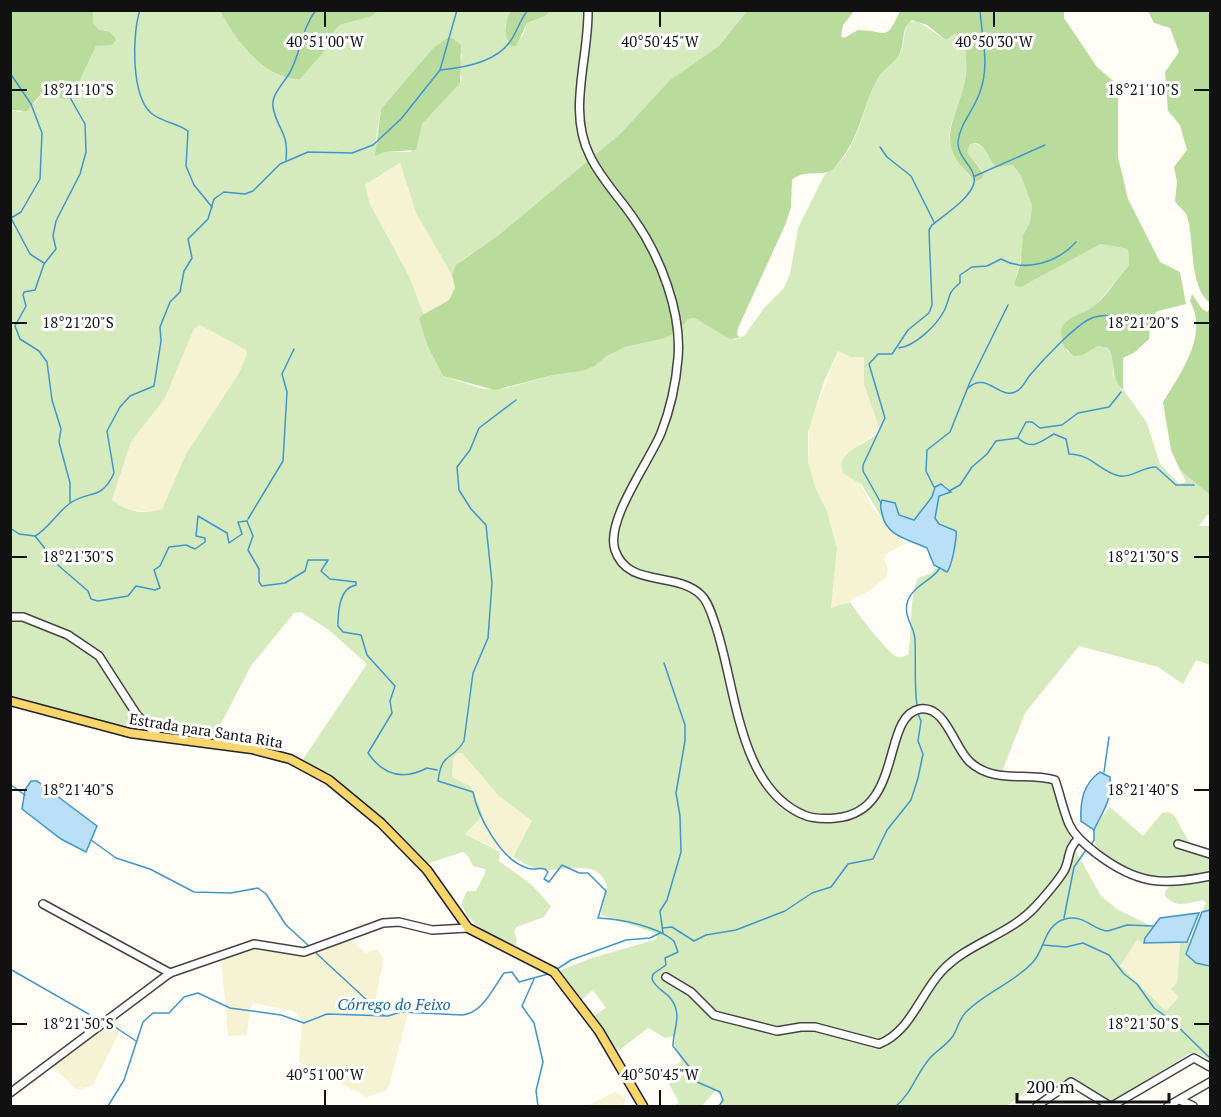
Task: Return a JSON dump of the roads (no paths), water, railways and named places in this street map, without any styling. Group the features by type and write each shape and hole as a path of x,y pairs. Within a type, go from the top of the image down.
{"main road":[{"name":"Estrada para Santa Rita","path":"10,701 130,733 252,749 290,759 329,780 381,823 427,870 468,928 554,972 599,1031 643,1107"}],"street":[{"path":"588,10 589,39 579,114 589,156 637,222 659,265 674,309 678,355 670,401 660,434 617,518 614,548 625,568 646,577 679,581 703,596 716,624 743,730 758,771 781,801 805,816 824,819 843,817 860,810 880,790 901,725 909,714 920,709 932,710 942,719 955,743 970,762 987,774 1055,780 1069,825 1078,839 1117,868 1136,878 1159,881 1210,876"},
{"path":"10,617 23,617 68,635 99,656 137,715 158,736"},
{"path":"666,977 691,992 714,1015 777,1032 815,1027 879,1044 888,1041 906,1024 922,996 958,955 990,939 1035,907 1065,870 1068,854 1078,839"},
{"path":"1178,844 1210,854"},
{"path":"43,904 170,973"},
{"path":"10,1093 170,973 254,945 304,952 383,923 399,922 432,930 468,928"},
{"path":"1037,1107 1071,1082 1111,1107 1194,1058 1210,1067"},
{"path":"1168,1107 1210,1082"},
{"path":"1180,1100 1193,1107"}],"water":[{"path":"941,484 951,492 939,496 935,518 939,524 956,531 954,552 947,572 934,565 927,548 899,536 888,528 880,507 882,500 895,503 899,515 914,520 932,497 935,487"},
{"path":"1100,772 1110,777 1110,793 1094,830 1081,821 1081,807 1086,788"},
{"path":"31,781 37,781 97,826 86,852 61,839 22,809 25,790"},
{"path":"1210,910 1210,966 1196,963 1186,954 1202,912"},
{"path":"1199,913 1187,942 1144,943 1145,938 1160,918"}],"waterway":[{"path":"140,10 137,21 135,64 144,104 160,119 188,131 186,166 194,185 212,207"},
{"path":"286,160 286,143 275,115 273,103 293,66 307,25 316,10"},
{"path":"35,536 69,504 99,492 114,473 107,431 120,407 130,396 154,386 161,341 160,327 170,302 180,292 184,271 192,258 188,239 208,219 214,199 224,192 245,194 253,191 280,164 308,152 352,153 373,145 401,119 440,70 457,10"},
{"path":"440,70 478,63 503,50 528,10"},
{"path":"881,503 863,471 863,465 885,418 869,364 878,354 892,354 908,330 929,313 932,305 929,230 962,201 974,183 973,173 960,153 958,142 961,129 983,82 985,61 980,10"},
{"path":"10,73 31,104 42,133 40,179 21,212 11,218"},
{"path":"64,87 85,124 86,152 80,174 56,221 53,236 56,249 44,264 35,290 24,292 26,306 15,326 20,339 39,351 47,362 52,400 61,429 59,442 70,483 70,502"},
{"path":"975,176 1045,145"},
{"path":"880,147 887,157 911,176 934,222"},
{"path":"11,218 30,254 44,263"},
{"path":"899,348 918,339 936,323 951,293 960,283 960,275 972,267 987,266 1001,259 1021,265 1041,263 1060,255 1076,242"},
{"path":"934,487 926,471 927,450 950,432 970,382 1008,305"},
{"path":"968,388 981,382 1003,392 1018,391 1042,361 1077,327 1095,317 1115,315"},
{"path":"248,519 283,461 287,392 282,374 294,349"},
{"path":"1018,437 1026,422 1032,422 1040,428 1062,425 1078,413 1109,407 1121,392"},
{"path":"516,400 479,428 470,450 457,467 459,490 471,509 486,525 492,583 488,638 473,673 464,741 445,760 438,781 473,792 485,825 500,847 517,863 530,869 545,869 548,872 544,879 549,882 562,865 579,873 588,873 606,891 598,918 648,927 674,941 678,952 665,958 666,965 653,974 652,979 675,1005 677,1016 673,1046 691,1069 695,1081 720,1092 723,1100 719,1106"},
{"path":"949,491 960,485 972,467 987,454 996,441 1018,438 1032,445 1054,434 1066,439 1069,454 1084,457 1113,474 1124,476 1156,467 1176,485 1194,485"},
{"path":"10,528 19,534 35,536 59,566 88,591 91,599 98,601 128,596 136,586 155,590 160,588 154,570 160,566 169,547 186,545 195,549 205,542 205,538 196,536 198,516 227,533 229,543 242,534 238,522 247,521"},
{"path":"247,521 253,536 248,550 259,569 259,582 262,586 285,583 305,571 308,560 328,560 321,571 330,579 356,582 356,585 350,587 343,596 339,608 338,626 343,632 361,635 367,655 395,686 390,701 392,713 368,753 380,766 394,774 409,774 427,768 437,770"},
{"path":"917,706 915,640 907,606 915,590 940,568"},
{"path":"663,933 660,911 667,900 681,852 680,816 676,793 685,741 685,725 664,663"},
{"path":"663,928 672,927 694,941 706,935 736,930 785,911 812,893 831,887 848,864 873,859 887,830 911,800 918,778 923,754 918,741 921,721 918,714"},
{"path":"1104,772 1109,737"},
{"path":"11,785 25,795"},
{"path":"1091,845 1094,840 1094,830"},
{"path":"91,840 116,858 150,869 194,892 231,893 258,888 266,894 286,925 309,946"},
{"path":"1064,918 1074,867 1086,850"},
{"path":"896,1106 906,1095 930,1058 953,1036 966,1012 1033,962 1049,932 1058,922 1065,919 1078,919 1108,931 1127,925 1153,926"},
{"name":"Córrego do Feixo","path":"557,969 571,960 626,940 650,938 660,933"},
{"path":"1043,945 1066,947 1083,943 1109,955 1124,974 1137,984 1154,1008 1171,1020 1210,1058"},
{"path":"316,953 383,1015"},
{"path":"10,969 99,1020"},
{"name":"Córrego do Feixo","path":"108,1106 124,1080 143,1022 153,1013 169,1013 184,997 198,993 230,1008 281,1015 304,1023 327,1014 388,1016 401,1012 462,1015 482,1005 504,973 512,972 519,982 548,974"},
{"path":"534,979 522,1006 534,1023 543,1062 536,1091 538,1106"},
{"path":"109,1023 136,1041"}]}
